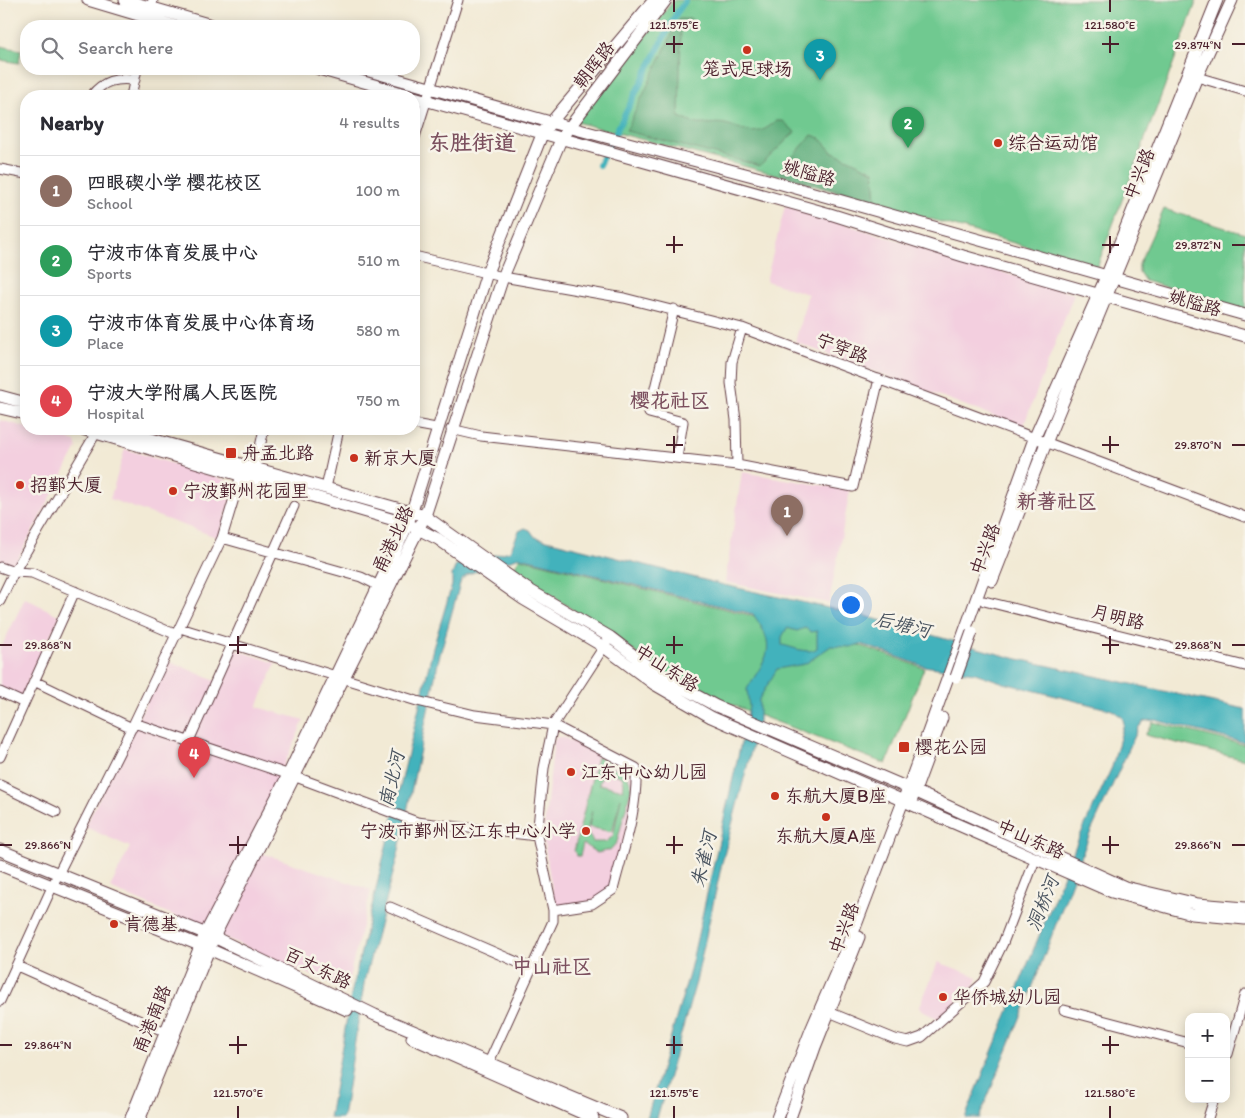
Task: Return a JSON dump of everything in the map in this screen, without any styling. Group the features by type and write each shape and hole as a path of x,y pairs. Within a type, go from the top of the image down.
{"main road":[{"path":"88,0 185,20"},
{"path":"125,0 163,20"},
{"name":"朝晖路","path":"550,122 654,0"},
{"name":"朝晖路","path":"565,132 666,0"},
{"name":"中兴路","path":"1111,278 1217,0"},
{"name":"中兴路","path":"777,1118 810,1030 853,933 912,790 970,630 1034,439 1111,278 1232,0"},
{"name":"姚隘路","path":"339,75 390,90"},
{"name":"姚隘路","path":"383,75 550,122 565,132 618,154 1245,336"},
{"name":"姚隘路","path":"420,99 543,132 565,132 606,137 773,181 1245,315"},
{"name":"甬港北路","path":"210,935 292,776 339,678 408,524 436,428 486,273 543,132 550,122"},
{"name":"甬港北路","path":"339,678 425,516 503,277 565,132"},
{"name":"中兴路","path":"970,630 984,601 1103,295"},
{"path":"0,396 20,401"},
{"path":"0,408 20,413"},
{"name":"中山东路","path":"106,435 408,524 438,539 522,599 607,642"},
{"name":"中山东路","path":"137,435 425,516 502,572 607,642 662,677 741,723 765,741 1063,873 1086,876 1157,896 1198,904 1245,908"},
{"name":"中山东路","path":"741,723 768,728 912,790 1066,860 1086,876 1139,901 1192,914 1245,919"},
{"name":"中兴路","path":"790,1118 906,803"},
{"name":"百丈东路","path":"0,850 210,935 371,1017 593,1118"},
{"name":"百丈东路","path":"0,866 340,1002"},
{"name":"甬港南路","path":"140,1118 210,935"},
{"name":"百丈东路","path":"371,1017 490,1062 622,1118"},
{"name":"甬港南路","path":"131,1118 171,1034"}],"street":[{"path":"420,96 429,88 458,0"},
{"path":"132,90 136,75"},
{"path":"1197,77 1245,91"},
{"path":"97,90 106,81 120,79 135,80"},
{"path":"0,169 20,173"},
{"name":"宁穿路","path":"420,257 503,277 624,298 742,328 1245,517"},
{"path":"674,310 649,413 683,422 677,458"},
{"path":"737,465 736,420 731,383 732,362 742,328"},
{"path":"452,429 481,436 737,465 853,487 879,379"},
{"path":"420,425 436,428"},
{"path":"0,601 14,572 94,435"},
{"path":"255,469 263,435"},
{"path":"326,488 338,435"},
{"path":"0,1001 58,874 133,726 222,538 242,475"},
{"path":"188,743 294,506"},
{"path":"222,538 361,577 379,586"},
{"path":"0,566 14,572 32,573 178,631 232,644 419,702 475,715 553,725 636,768 637,791 628,838 613,890 592,904 553,910"},
{"path":"0,757 75,591"},
{"name":"月明路","path":"984,601 1245,666"},
{"path":"490,1062 553,921 553,910 537,836 544,768 553,725 607,642"},
{"path":"34,681 133,726 292,776 417,822 537,836"},
{"path":"0,692 24,703"},
{"path":"0,785 56,812"},
{"path":"829,1012 908,1042 922,1037 984,982 1003,943 1035,860"},
{"path":"390,907 533,969"},
{"path":"17,966 171,1034"},
{"path":"1230,1051 1241,1031 1245,994"},
{"path":"1064,1010 1185,1042"},
{"path":"1208,1118 1213,1103"}],"shaded area":[{"path":"785,206 1074,294 1023,427 795,342 808,294 766,281"},
{"path":"0,420 20,426 20,435 54,435 75,442 77,448 15,564 12,566 0,560"},
{"name":"宁波鄞州花园里","path":"125,449 235,483 219,538 110,499"},
{"path":"742,472 850,490 829,603 725,582"},
{"path":"25,598 60,616 30,676 21,699 0,691 0,645 2,646"},
{"path":"231,648 276,663 257,707 304,720 247,848 371,890 346,990 110,888 130,847 85,827 167,660 218,682"},
{"name":"宁波市鄞州区江东中心小学","path":"557,737 563,737 597,753 634,774 632,804 612,889 590,902 555,907 543,837 554,741"},
{"name":"华侨城幼儿园","path":"938,962 978,977 974,986 938,1019 919,1008"}],"green space":[{"path":"674,0 1197,0 1097,267 774,174 576,122"},
{"path":"679,19 692,19 692,27 681,28 679,117 692,123 722,123 750,132 762,130 776,121 783,121 795,132 760,166 626,131"},
{"path":"0,46 20,50 19,63 0,60"},
{"path":"812,135 820,138 831,151 874,171 876,202 779,172"},
{"path":"1164,209 1245,234 1245,310 1145,281 1139,272 1139,264"},
{"name":"樱花公园","path":"520,558 746,614 805,626 924,668 886,764 717,699 671,677 513,569"},
{"path":"1153,722 1245,745 1245,760 1145,735"},
{"path":"597,757 608,761 607,769 616,768 624,772 629,779 631,789 617,842 610,850 597,853 583,844 580,856 577,856 574,851","holes":["610,772 622,777 624,783 623,790 599,784 602,776","621,798 613,836 606,842 593,842 587,831 592,811 589,827 612,832"]}],"water":[{"path":"525,528 530,530 535,537 724,585 865,616 1009,657 1245,709 1245,743 1155,720 1144,721 1139,727 1089,836 1026,1004 979,1118 965,1118 1078,840 1112,767 1124,723 1122,717 1112,710 1004,683 975,673 923,666 861,644 850,647 831,646 805,664 777,669 759,699 759,721 722,863 696,982 657,1118 647,1118 689,974 749,707 747,689 760,669 767,653 766,636 753,614 520,557 468,574 461,580 439,658 398,855 365,978 343,1118 329,1118 352,990 433,648 452,585 452,575 456,565 510,551 519,531","holes":["787,628 797,631 805,628 811,632 817,631 817,648 805,651 782,645 782,637"]}],"waterway":[{"path":"599,165 676,14 686,0"}],"place":[{"name":"笼式足球场","path":"747,50"},
{"name":"宁波市体育发展中心体育场","path":"820,80"},
{"name":"综合运动馆","path":"998,143"},
{"name":"宁波市体育发展中心","path":"908,148"},
{"name":"舟孟北路","path":"231,453"},
{"name":"新京大厦","path":"354,458"},
{"name":"招鄞大厦","path":"20,485"},
{"name":"宁波鄞州花园里","path":"173,491"},
{"name":"四眼碶小学 樱花校区","path":"787,536"},
{"name":"樱花公园","path":"904,747"},
{"name":"江东中心幼儿园","path":"571,772"},
{"name":"宁波大学附属人民医院","path":"194,778"},
{"name":"东航大厦B座","path":"775,796"},
{"name":"东航大厦A座","path":"826,817"},
{"name":"宁波市鄞州区江东中心小学","path":"586,831"},
{"name":"肯德基","path":"114,924"},
{"name":"华侨城幼儿园","path":"943,997"}],"district":[{"name":"东胜街道","path":"472,142"},
{"name":"樱花社区","path":"670,400"},
{"name":"新著社区","path":"1057,501"},
{"name":"中山社区","path":"552,966"}],"water label":[{"name":"后塘河","path":"903,624"},
{"name":"南北河","path":"391,779"},
{"name":"朱雀河","path":"703,859"},
{"name":"洞桥河","path":"1042,903"}]}
